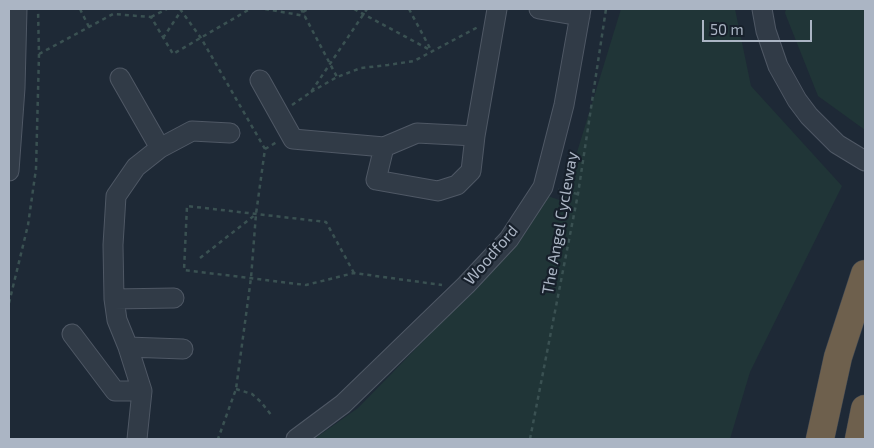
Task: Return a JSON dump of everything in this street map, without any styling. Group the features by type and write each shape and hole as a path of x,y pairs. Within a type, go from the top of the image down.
{"highway":[{"path":"820,439 838,357 865,274"},
{"path":"859,439 865,410"}],"street":[{"path":"9,171 15,88 16,9"},
{"path":"538,9 580,12"},
{"path":"762,9 771,48 787,84 809,116 837,144 865,161"},
{"name":"Woodford","path":"296,439 350,398 509,239 543,187 564,104 580,12"},
{"path":"384,147 376,180 438,190 457,185 471,171 475,136 497,13"},
{"path":"120,78 160,148"},
{"path":"260,80 293,139 384,147 417,133 475,136"},
{"path":"137,439 142,392 128,347 117,320 114,298 113,245 116,196 136,167 160,148 192,131 230,133"},
{"path":"114,298 174,298"},
{"path":"72,334 115,391 142,392"},
{"path":"128,347 183,349"}],"path":[{"path":"9,303 28,225 36,168 39,54 38,9"},
{"path":"79,9 89,27"},
{"path":"39,54 113,14 151,17 167,9"},
{"path":"151,17 173,54 250,9"},
{"path":"265,9 305,16"},
{"path":"308,9 302,10 337,78"},
{"path":"354,9 432,52"},
{"path":"311,92 367,9"},
{"path":"409,9 432,52"},
{"name":"The Angel Cycleway","path":"530,439 578,194 606,9"},
{"path":"163,38 181,10 201,38 265,149 256,214 251,278 236,389 218,439"},
{"path":"279,114 311,92 360,68 388,66 414,61 497,13"},
{"path":"543,187 578,194"},
{"path":"354,273 326,222 187,206 184,270 306,285 354,273 463,287"},
{"path":"200,258 256,214"},
{"path":"236,389 252,394 272,416"}],"green space":[{"path":"621,9 735,9 751,86 842,186 750,372 730,439 314,439 358,408 473,290 526,232 548,196 562,201"},
{"path":"786,9 865,9 865,130 818,96 785,13"}]}
